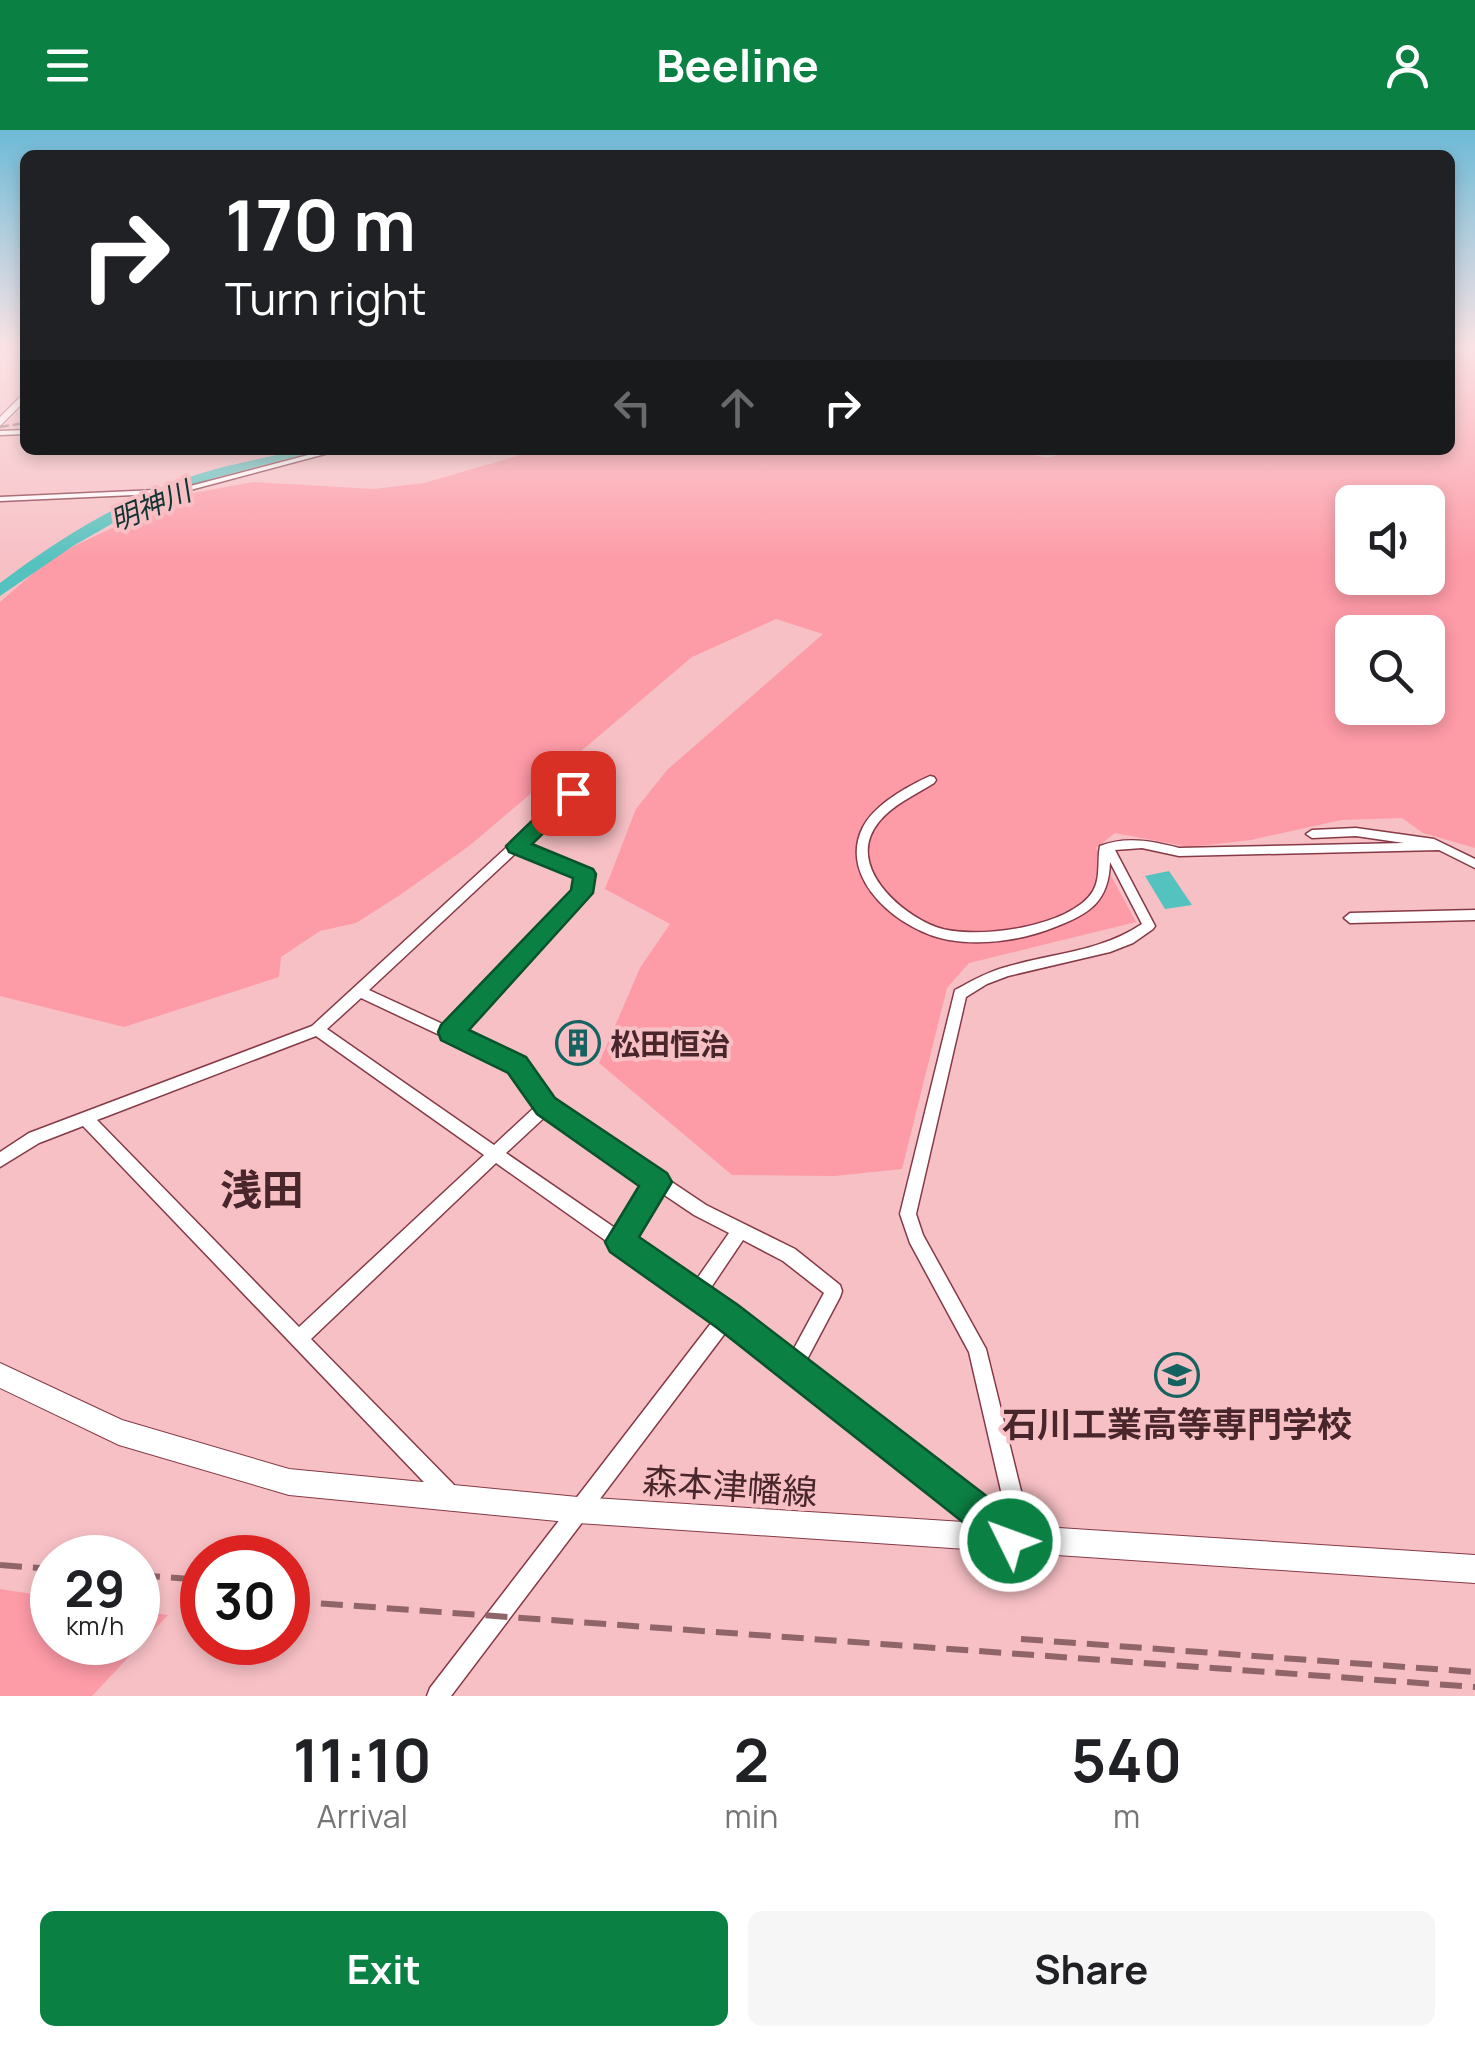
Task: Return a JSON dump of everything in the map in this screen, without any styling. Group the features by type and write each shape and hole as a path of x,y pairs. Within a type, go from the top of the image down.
{"main road":[{"name":"森本津幡線","path":"0,1375 118,1432 290,1482 455,1501 1475,1569"}],"street":[{"path":"0,499 179,491 317,455"},
{"path":"930,780 880,815 869,828 861,865 887,900 934,932 958,937 1052,926 1077,914 1098,894 1104,849 1108,848 1135,843 1179,852 1441,846"},
{"path":"0,1160 34,1138 318,1030 573,793"},
{"path":"1312,834 1356,832 1425,838 1475,864"},
{"path":"450,1032 582,893 585,874 516,846"},
{"path":"1010,1541 1012,1494 977,1349 916,1238 908,1214 960,994 995,973 1096,950 1131,938 1148,926 1108,848"},
{"path":"1350,918 1475,915"},
{"path":"362,992 517,1065 546,1106 700,1210 789,1255 834,1291 793,1368"},
{"path":"318,1030 727,1316 976,1510 1010,1541"},
{"path":"299,1340 546,1106"},
{"path":"85,1118 455,1501"},
{"path":"620,1242 658,1182"},
{"path":"696,1295 741,1230"},
{"path":"438,1696 727,1316"}],"shaded area":[{"path":"1455,418 1475,418 1475,848 1423,833 1402,818 1341,820 1251,840 1189,847 1115,833 1096,848 1136,922 969,963 947,988 902,1169 835,1176 732,1175 599,1063 640,968 670,924 605,889 636,809 667,770 823,634 776,619 692,657 469,846 356,923 320,931 281,957 279,977 124,1027 0,996 0,602 53,556 188,494 253,482 374,489 424,483 520,455 1455,455"},
{"path":"0,1589 30,1594 30,1665 121,1665 92,1696 0,1696"}],"water":[{"path":"1169,871 1192,905 1165,909 1145,876"}],"building":[{"path":"580,1021 589,1026 571,1044 562,1039"}],"waterway":[{"name":"明神川","path":"0,591 68,542 143,500 209,475 293,455"}],"railway":[{"path":"0,427 20,424"},
{"path":"0,1565 30,1567"},
{"path":"160,1577 180,1578"},
{"path":"310,1603 1475,1687"},
{"path":"1021,1639 1475,1672"}],"place":[{"name":"松田恒治","path":"578,1043"},
{"name":"石川工業高等専門学校","path":"1177,1375"}],"district":[{"name":"浅田","path":"262,1189"}],"route":[{"path":"573,793 516,846 585,874 582,893 450,1032 517,1065 546,1106 658,1182 620,1242 727,1316 976,1510 1010,1541"}]}
